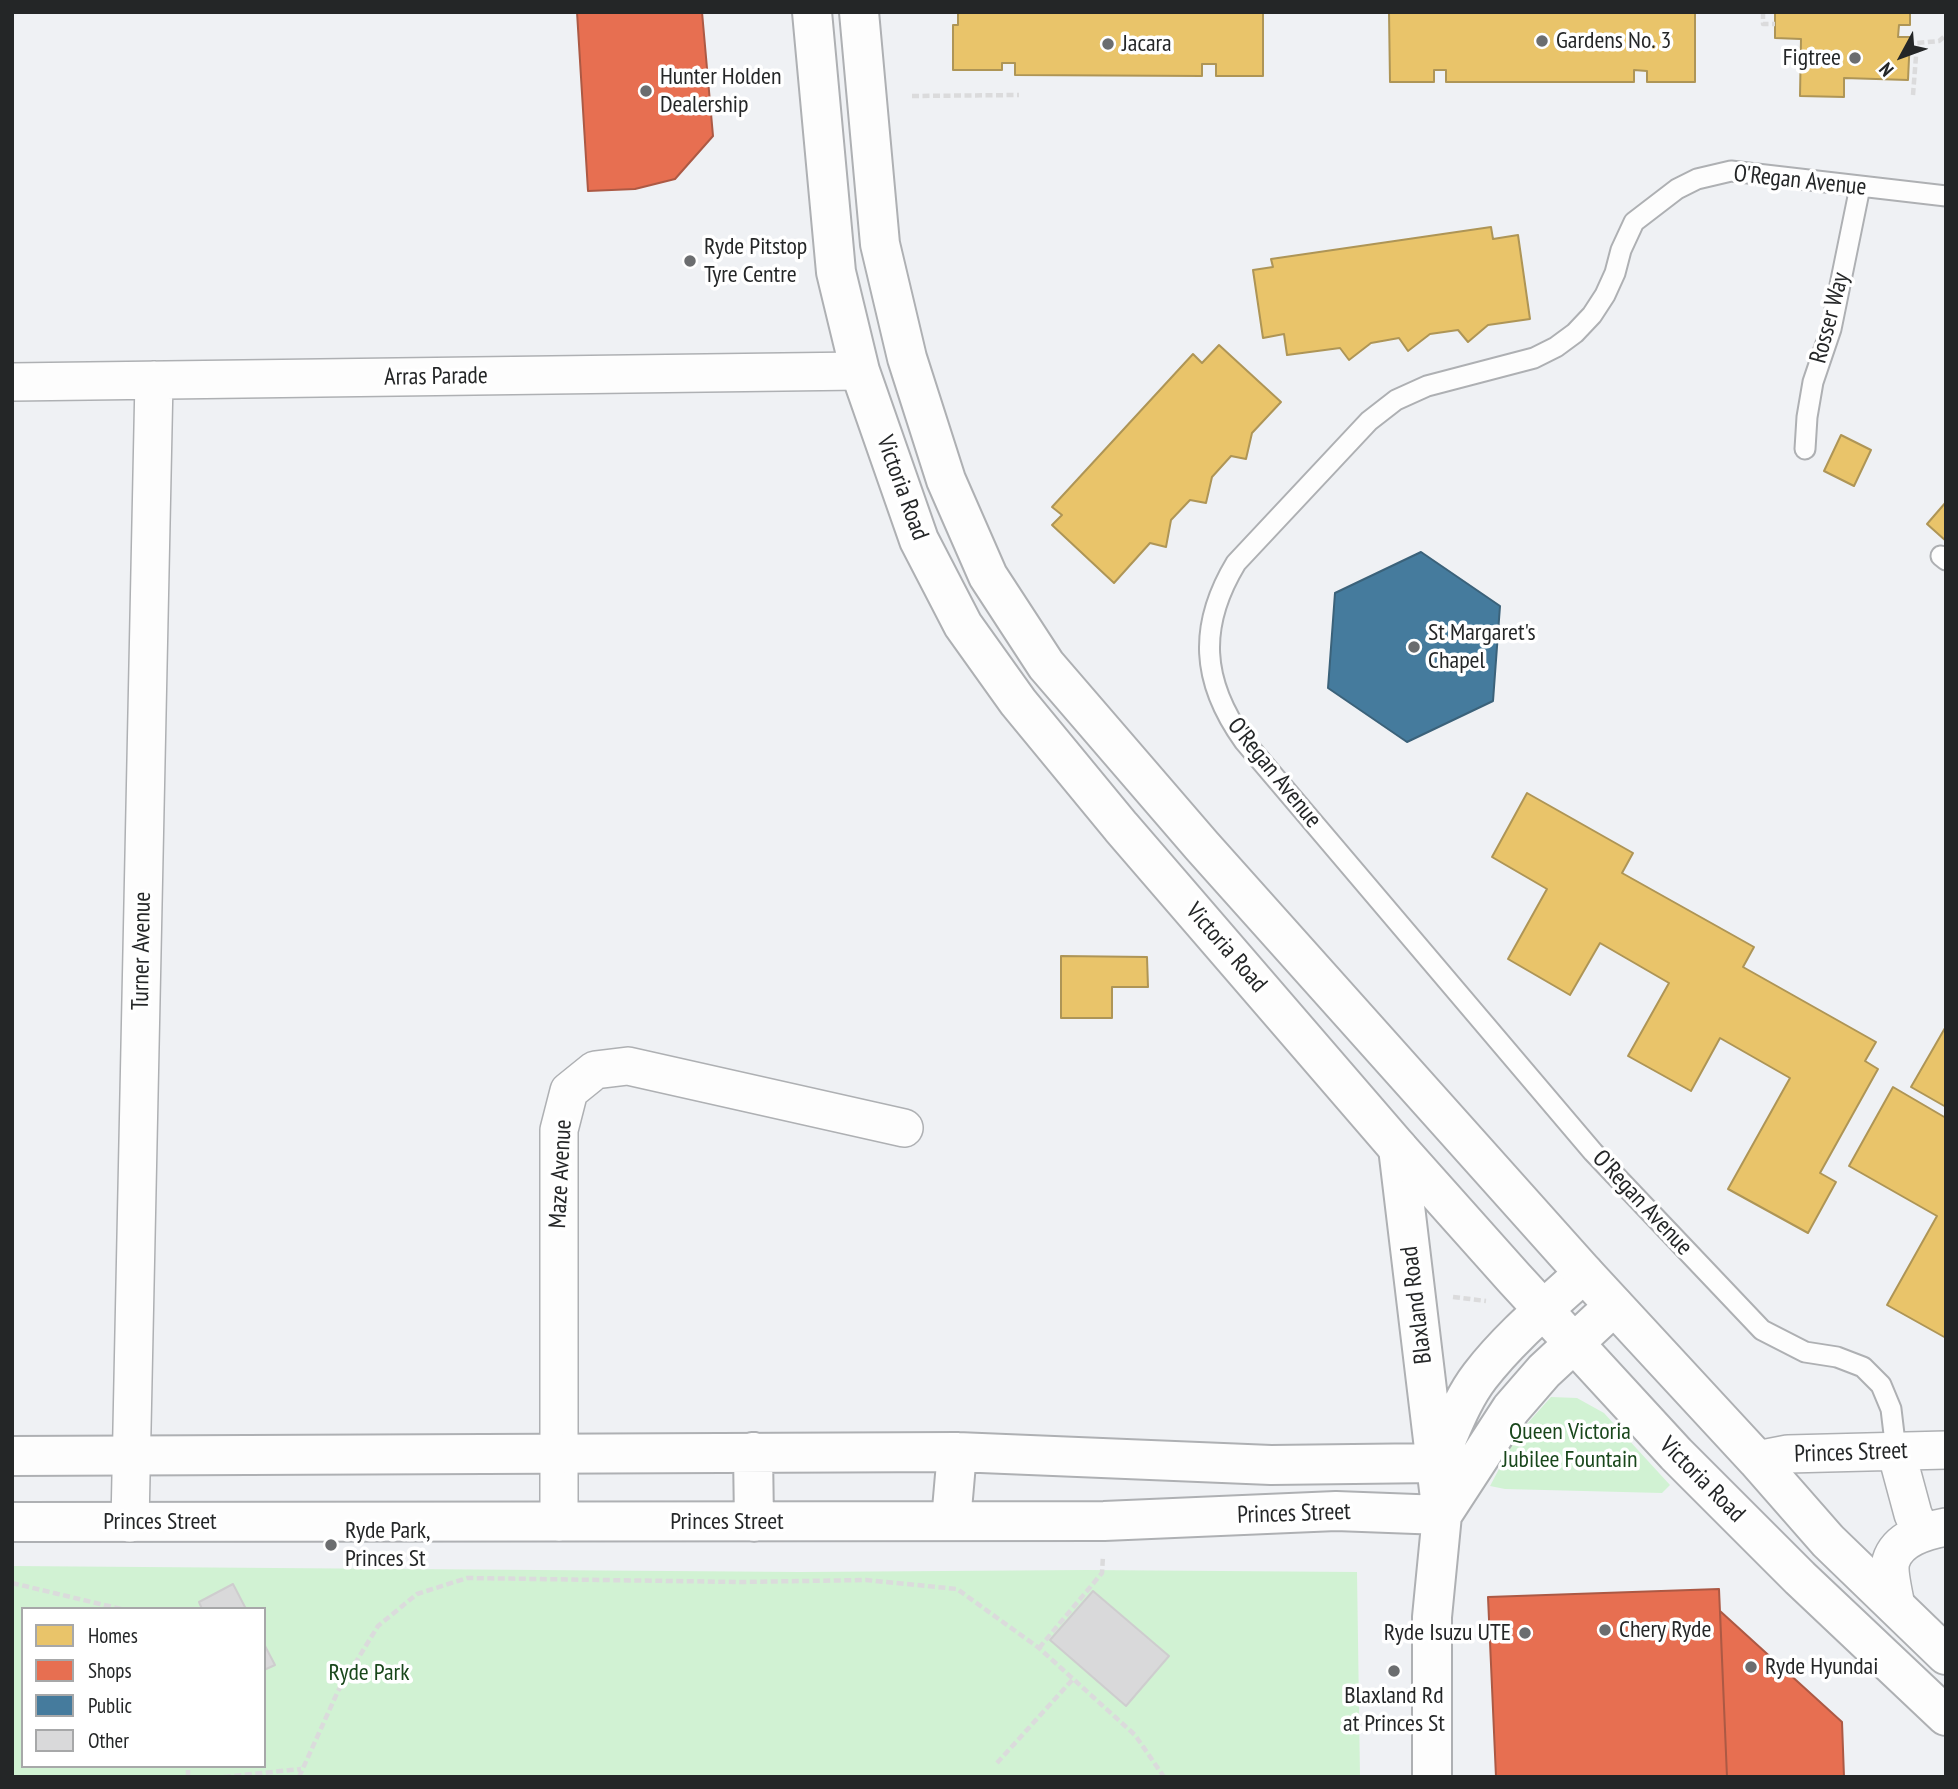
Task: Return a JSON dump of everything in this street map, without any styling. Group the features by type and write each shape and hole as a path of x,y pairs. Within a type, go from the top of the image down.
{"main road":[{"name":"Victoria Road","path":"812,12 836,272 860,371 919,540 963,625 1018,702 1121,827 1398,1148 1676,1454 1800,1578 1946,1716"},
{"name":"Victoria Road","path":"859,12 883,257 907,358 946,480 988,576 1055,675 1211,856 1828,1541 1946,1655"},
{"name":"Blaxland Road","path":"1398,1148 1442,1515 1432,1617 1432,1777"},
{"path":"1436,1463 1459,1410 1479,1377 1514,1336 1584,1273"},
{"name":"Blaxland Road","path":"1442,1515 1511,1409 1544,1371 1614,1306"},
{"path":"753,1452 754,1522"},
{"path":"951,1521 957,1452"},
{"name":"Princes Street","path":"12,1456 957,1452 1270,1465 1436,1463"},
{"name":"Princes Street","path":"12,1522 1104,1521 1336,1511 1442,1515"}],"street":[{"name":"Arras Parade","path":"12,382 860,371"},
{"name":"Turner Avenue","path":"130,1523 154,380"},
{"name":"Maze Avenue","path":"559,1522 559,1130 569,1091 595,1070 628,1066 904,1128"},
{"name":"Princes Street","path":"1757,1460 1788,1454 1946,1450"},
{"name":"O'Regan Avenue","path":"1896,1451 1913,1514 1934,1530"},
{"path":"1896,1606 1890,1562 1900,1545 1934,1530"}],"lane":[{"name":"O'Regan Avenue","path":"1896,1451 1891,1409 1881,1385 1863,1367 1838,1357 1805,1352 1762,1330 1593,1152 1494,1038 1244,741 1219,700 1209,653 1214,606 1236,563 1369,421 1411,392 1512,365 1556,347 1592,315 1605,295 1634,222 1677,189 1697,179 1731,171 1946,196"},
{"name":"Rosser Way","path":"1805,449 1813,382 1831,329 1860,187"}],"path":[{"path":"1763,12 1763,24 1775,24"},
{"path":"1913,95 1917,43 1939,41 1946,35"},
{"path":"912,96 1019,95"},
{"path":"1452,1297 1487,1302"},
{"path":"1039,1648 1102,1573 1102,1556"},
{"path":"299,1777 338,1691 378,1626 417,1594 467,1578 740,1583 866,1580 957,1589 1039,1648 1135,1735 1164,1777"},
{"path":"12,1583 113,1607"},
{"path":"998,1763 1073,1679"},
{"path":"224,1777 301,1769"}],"green space":[{"name":"Queen Victoria Jubilee Fountain","path":"1551,1397 1577,1398 1604,1413 1670,1485 1662,1493 1505,1489 1490,1486 1517,1435"},
{"name":"Ryde Park","path":"12,1566 800,1572 1357,1572 1360,1777 12,1777"}],"building: Homes":[{"name":"Jacara","path":"958,12 1263,12 1263,76 1216,76 1216,64 1202,64 1202,76 1015,75 1015,63 1002,63 1002,70 953,70 953,25 958,25"},
{"name":"Gardens No. 3","path":"1389,12 1695,12 1695,82 1647,82 1647,71 1634,70 1634,82 1446,82 1446,70 1434,70 1434,82 1390,82"},
{"name":"Figtree","path":"1775,12 1910,12 1910,25 1899,25 1898,37 1910,37 1908,80 1844,78 1844,97 1800,96 1801,39 1775,38"},
{"path":"1491,227 1493,239 1518,235 1530,319 1488,325 1468,342 1458,330 1430,334 1408,351 1399,338 1371,343 1349,360 1340,348 1287,355 1284,334 1263,338 1253,270 1273,267 1271,259"},
{"path":"1219,345 1281,402 1252,433 1246,459 1231,456 1212,477 1206,503 1190,500 1171,520 1166,547 1150,543 1114,583 1052,525 1062,515 1052,507 1193,354 1202,363"},
{"path":"1841,435 1871,450 1854,486 1824,471"},
{"path":"1946,502 1946,541 1927,524"},
{"path":"1527,793 1633,853 1622,873 1754,947 1743,967 1876,1042 1865,1061 1878,1069 1820,1173 1836,1182 1808,1233 1728,1189 1790,1078 1720,1038 1691,1091 1628,1056 1669,983 1600,943 1570,995 1508,959 1547,889 1492,857"},
{"path":"1061,956 1147,957 1148,987 1112,987 1112,1018 1061,1018"},
{"path":"1946,1028 1946,1107 1911,1087"},
{"path":"1893,1087 1946,1118 1946,1338 1887,1305 1937,1216 1849,1166"}],"building: Shops":[{"path":"577,12 702,12 713,136 675,179 635,189 588,191"},
{"path":"1719,1589 1727,1777 1496,1777 1488,1597"},
{"name":"Ryde Hyundai","path":"1720,1611 1842,1722 1844,1777 1727,1777"}],"building: Public":[{"name":"St Margaret's Chapel","path":"1421,552 1500,606 1493,701 1407,742 1328,688 1335,593"}],"building: Other":[{"path":"233,1584 245,1607 201,1607 199,1602"},
{"path":"1093,1591 1169,1656 1126,1706 1050,1640"},
{"path":"266,1648 275,1665 266,1669"}],"place":[{"name":"Gardens No. 3","path":"1542,41"},
{"name":"Jacara","path":"1108,44"},
{"name":"Figtree","path":"1855,58"},
{"name":"Hunter Holden Dealership","path":"646,91"},
{"name":"Ryde Pitstop Tyre Centre","path":"690,261"},
{"name":"St Margaret's Chapel","path":"1414,647"},
{"name":"Ryde Park, Princes St","path":"331,1545"},
{"name":"Chery Ryde","path":"1605,1630"},
{"name":"Ryde Isuzu UTE","path":"1525,1633"},
{"name":"Ryde Hyundai","path":"1751,1667"},
{"name":"Blaxland Rd at Princes St","path":"1394,1671"}]}
